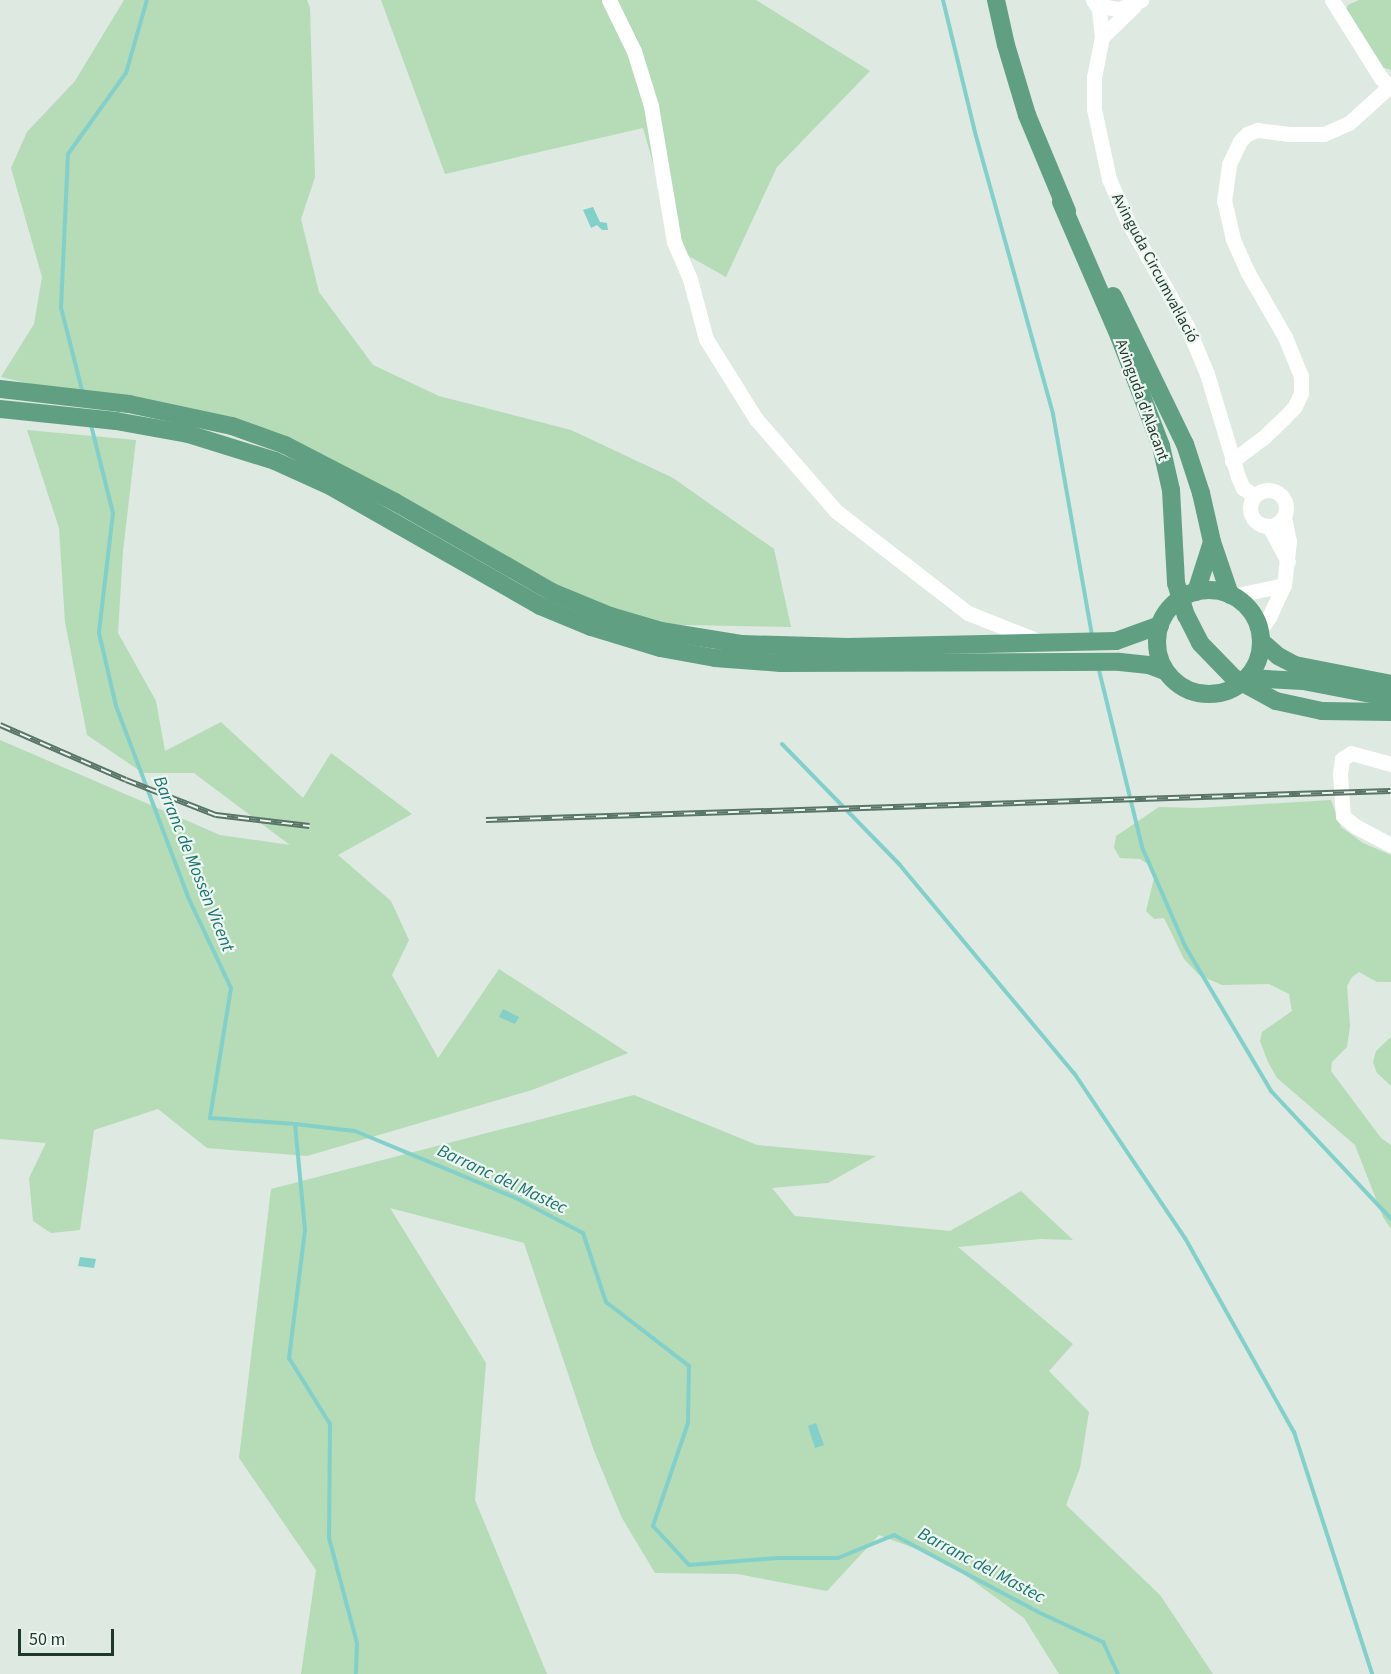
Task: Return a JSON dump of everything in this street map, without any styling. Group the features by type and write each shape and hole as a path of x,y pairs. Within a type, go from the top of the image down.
{"main road":[{"path":"996,0 1017,84 1040,152 1061,202 1122,312 1185,444 1201,493 1212,542 1232,595"},
{"name":"Avinguda d'Alacant","path":"1061,202 1119,336 1161,446 1171,490 1176,582 1186,615 1200,643 1234,678 1276,701 1322,711 1391,712"},
{"path":"0,390 150,408 232,426 285,445 396,502 552,592 610,616 661,631 741,644 848,647 1116,641 1160,625"},
{"path":"0,409 116,421 188,434 275,461 330,486 540,606 591,627 660,648 715,658 781,663 1120,662 1149,665 1165,670"},
{"path":"1192,593 1212,542"},
{"path":"1261,636 1255,667 1248,678 1233,689 1215,694 1196,693 1179,685 1165,670 1157,648 1160,625 1173,605 1192,593 1219,591 1232,595 1250,610 1261,636 1278,656 1295,665 1391,684"},
{"path":"1248,678 1303,681 1391,698"}],"street":[{"path":"609,0 634,51 651,106 674,242 690,279 706,339 756,419 836,511 968,613 1044,644"},
{"path":"1093,0 1106,7 1119,9 1138,2"},
{"name":"Avinguda Circumval·lació","path":"1093,0 1099,9 1101,37 1095,65 1093,98 1103,159 1128,222 1167,287 1194,342 1212,391 1232,461 1243,488 1255,496"},
{"path":"1232,461 1263,438 1284,418 1295,406 1301,393 1300,376 1289,344 1248,273 1233,239 1224,201 1229,164 1240,141 1247,134 1257,130 1288,134 1324,134 1349,123 1390,85 1381,78 1335,1"},
{"path":"1101,37 1138,2"},
{"path":"1261,636 1284,585 1288,561 1289,541 1284,517 1286,506 1281,495 1265,490 1255,496 1250,507 1253,519 1269,526 1288,561"},
{"path":"1269,526 1284,517"},
{"path":"1232,595 1284,585"},
{"path":"1391,764 1351,753 1342,759 1340,774 1343,816 1355,826 1391,845"}],"green space":[{"path":"124,0 307,0 310,8 315,177 301,219 319,292 373,365 439,396 571,430 673,478 774,549 791,627 634,624 279,442 1,377 34,324 42,277 11,168 27,132 75,81"},
{"path":"381,0 756,0 870,71 777,167 726,277 678,250 643,128 445,174"},
{"path":"1359,0 1391,0 1391,70 1382,67 1346,10 1348,5"},
{"path":"27,430 136,440 123,551 118,633 156,701 165,751 221,722 303,798 331,753 412,814 338,855 391,901 409,940 392,975 438,1058 499,969 628,1053 532,1090 307,1156 207,1148 158,1109 94,1130 80,1230 51,1233 33,1221 29,1178 46,1143 0,1139 0,740 220,835 290,845 194,773 143,773 87,735 65,622 59,528"},
{"path":"1331,800 1341,827 1363,843 1391,855 1391,982 1377,982 1359,972 1352,977 1347,986 1350,1026 1347,1047 1332,1062 1331,1071 1381,1138 1391,1145 1391,1229 1383,1217 1355,1145 1277,1078 1268,1062 1260,1041 1262,1032 1292,1011 1289,994 1269,984 1222,985 1199,975 1184,959 1164,918 1154,919 1146,911 1154,878 1148,864 1140,859 1120,858 1114,848 1116,836 1159,807 1197,808"},
{"path":"1391,1037 1391,1086 1377,1073 1373,1062 1376,1051"},
{"path":"634,1095 757,1145 876,1156 828,1183 772,1188 795,1216 950,1231 1021,1191 1073,1240 1040,1239 958,1247 1073,1344 1049,1371 1089,1412 1080,1468 1066,1505 1160,1595 1213,1674 1059,1674 1024,1618 943,1559 879,1535 827,1591 737,1574 655,1573 622,1518 594,1451 524,1243 390,1208 486,1363 475,1500 547,1674 301,1674 316,1570 239,1458 271,1189"}],"water":[{"path":"593,207 600,222 607,223 608,230 602,230 597,225 591,228 583,210"},
{"path":"503,1009 519,1017 515,1024 499,1017"},
{"path":"80,1257 96,1259 94,1268 78,1266"},
{"path":"816,1423 824,1445 815,1448 808,1426"}],"waterway":[{"name":"Barranc de Mossèn Vicent","path":"83,394 61,308 68,154 126,73 147,0"},
{"path":"943,0 976,136 1053,414 1092,635"},
{"name":"Barranc de Mossèn Vicent","path":"91,425 113,513 99,633 116,706 188,897 231,988 210,1118 295,1124 305,1230 289,1358 330,1424 329,1538 357,1643 356,1674"},
{"path":"1098,666 1142,847 1185,946 1271,1091 1391,1219"},
{"path":"782,744 899,864 1074,1073 1185,1238 1294,1432 1372,1674"},
{"name":"Barranc del Mastec","path":"295,1124 355,1131 516,1198 583,1233 606,1302 689,1366 688,1423 653,1526 689,1565 778,1558 838,1558 894,1535 1038,1612 1103,1642 1118,1674"}],"railway":[{"path":"0,725 126,780 216,815 309,826"},
{"path":"486,820 1391,791"}]}
